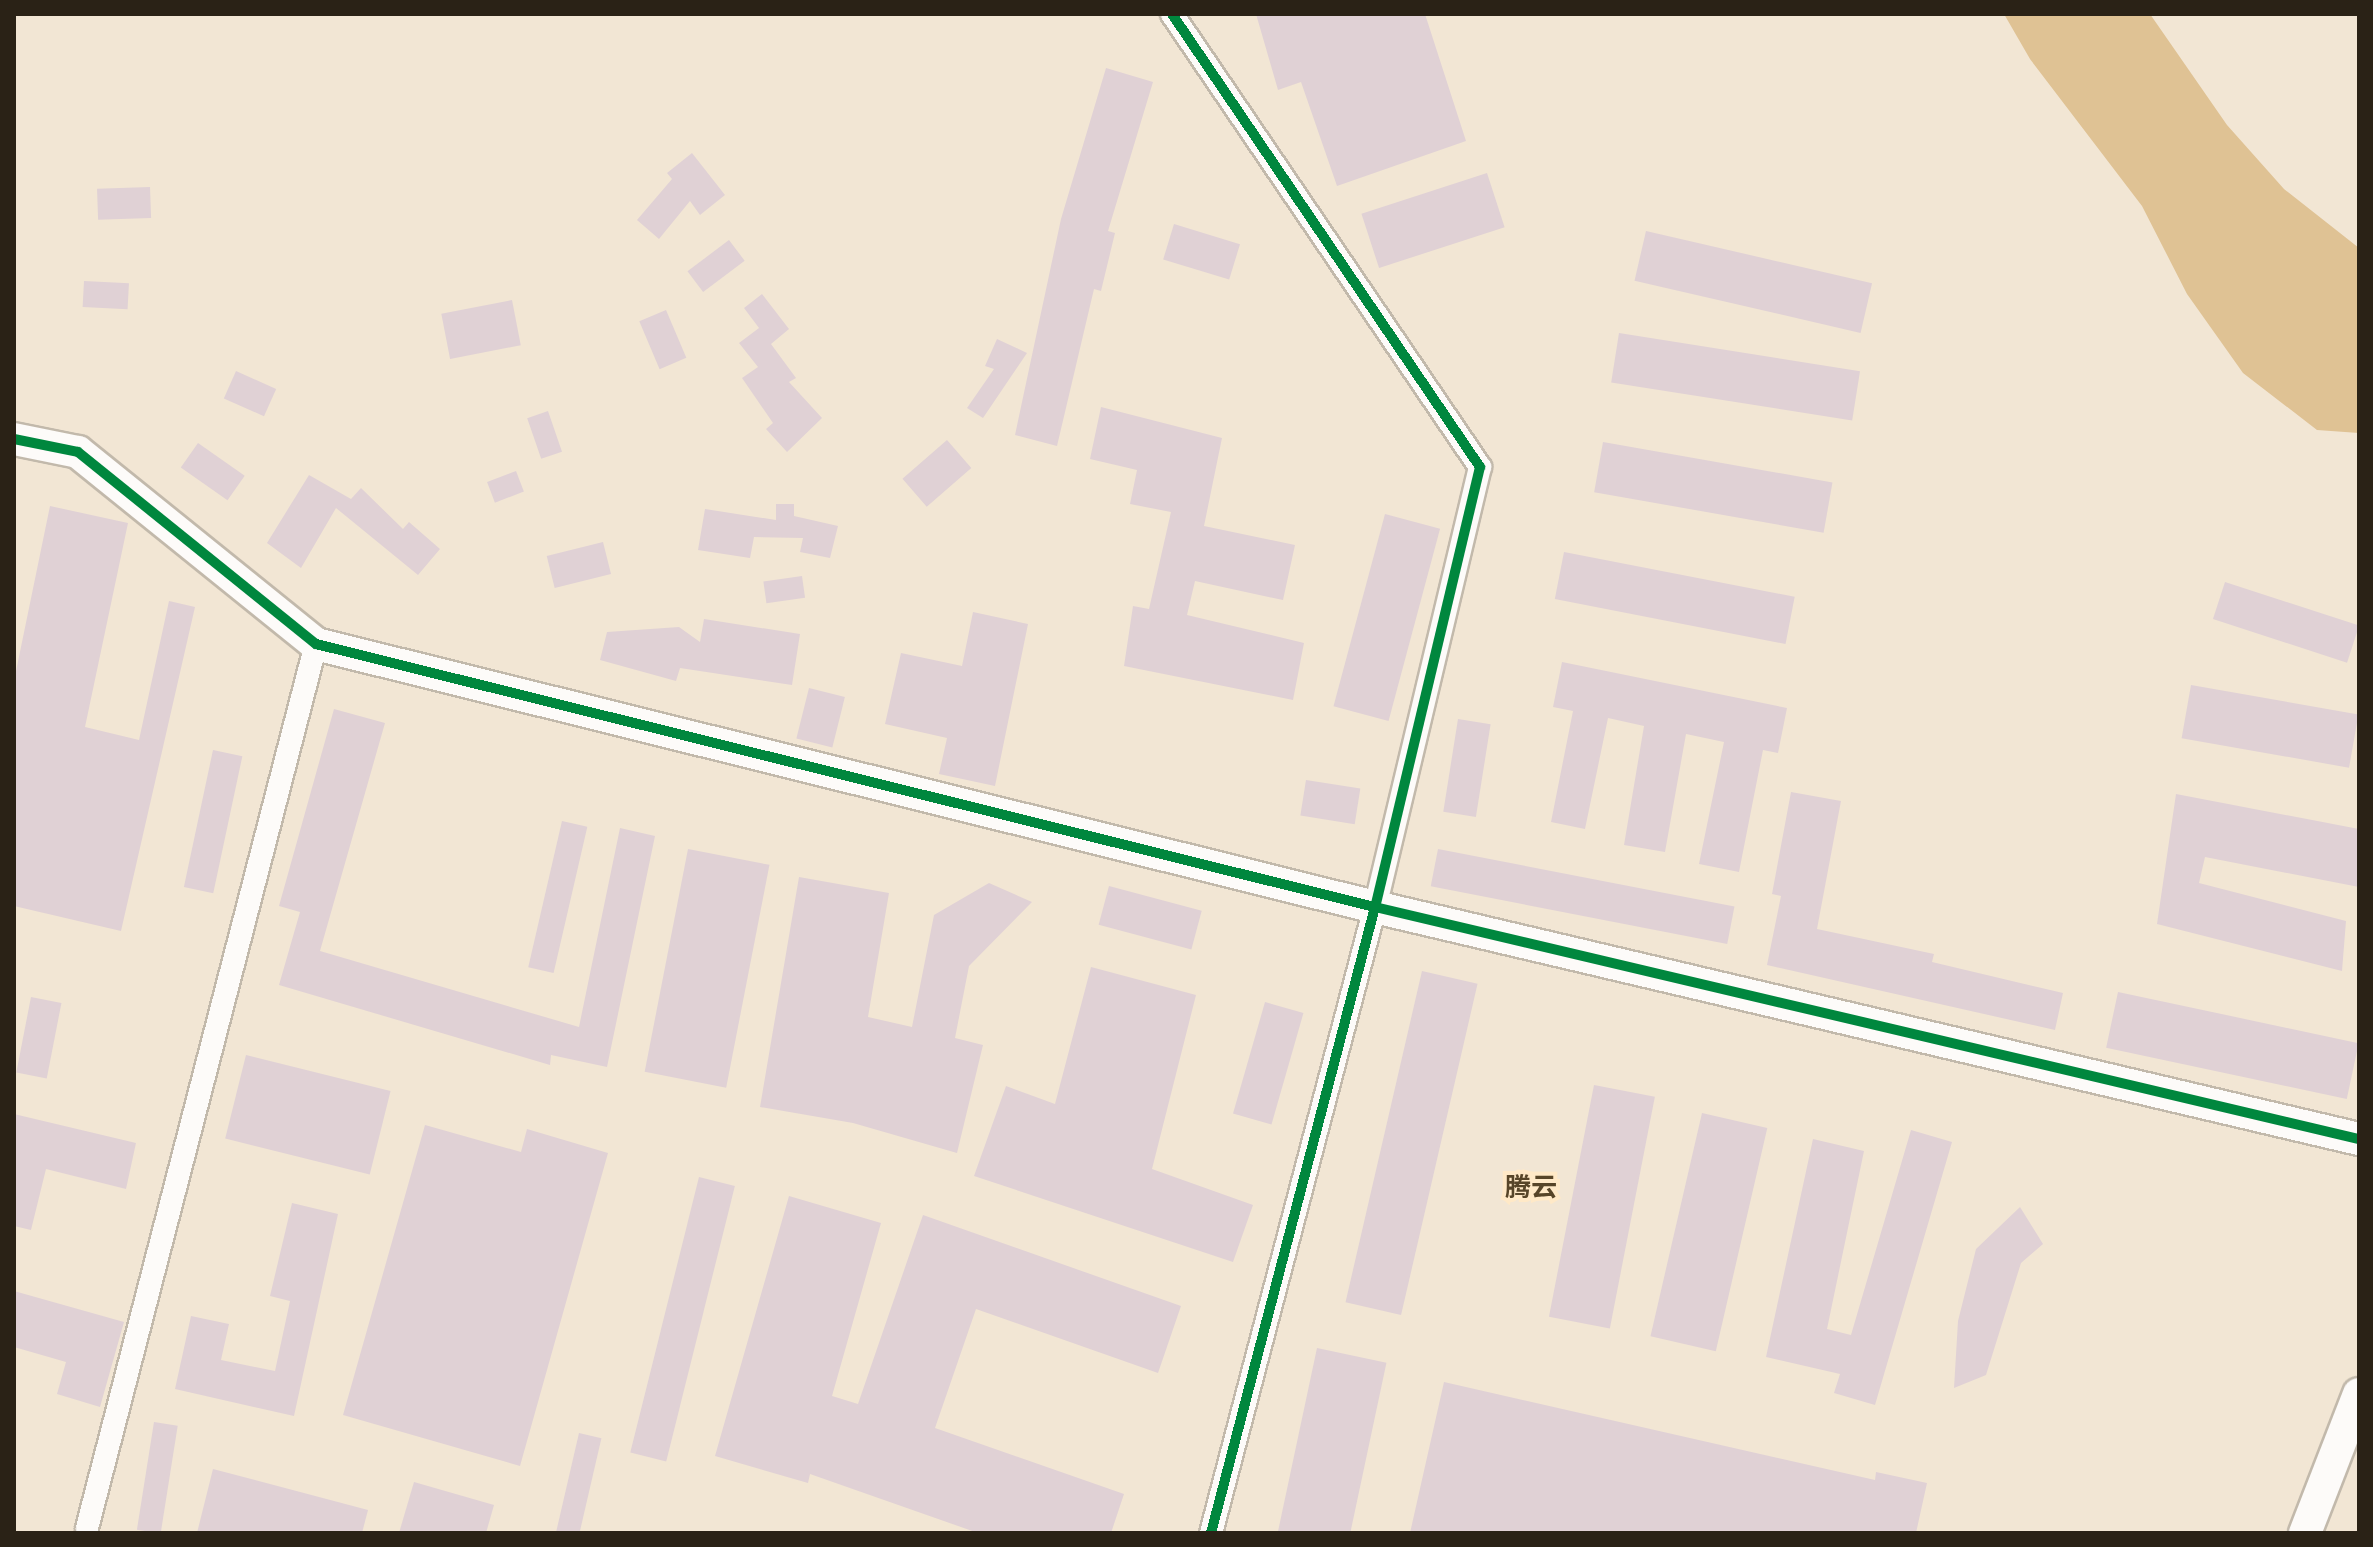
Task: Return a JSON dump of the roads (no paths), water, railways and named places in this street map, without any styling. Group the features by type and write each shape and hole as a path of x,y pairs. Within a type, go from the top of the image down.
{"street":[{"path":"1172,14 1480,467 1375,907 1211,1533"},
{"path":"14,439 78,452 316,644 1375,907 2359,1139"},
{"path":"87,1528 316,644"},
{"path":"2305,1533 2359,1394"}],"district":[{"name":"腾云","path":"1531,1188"}]}
